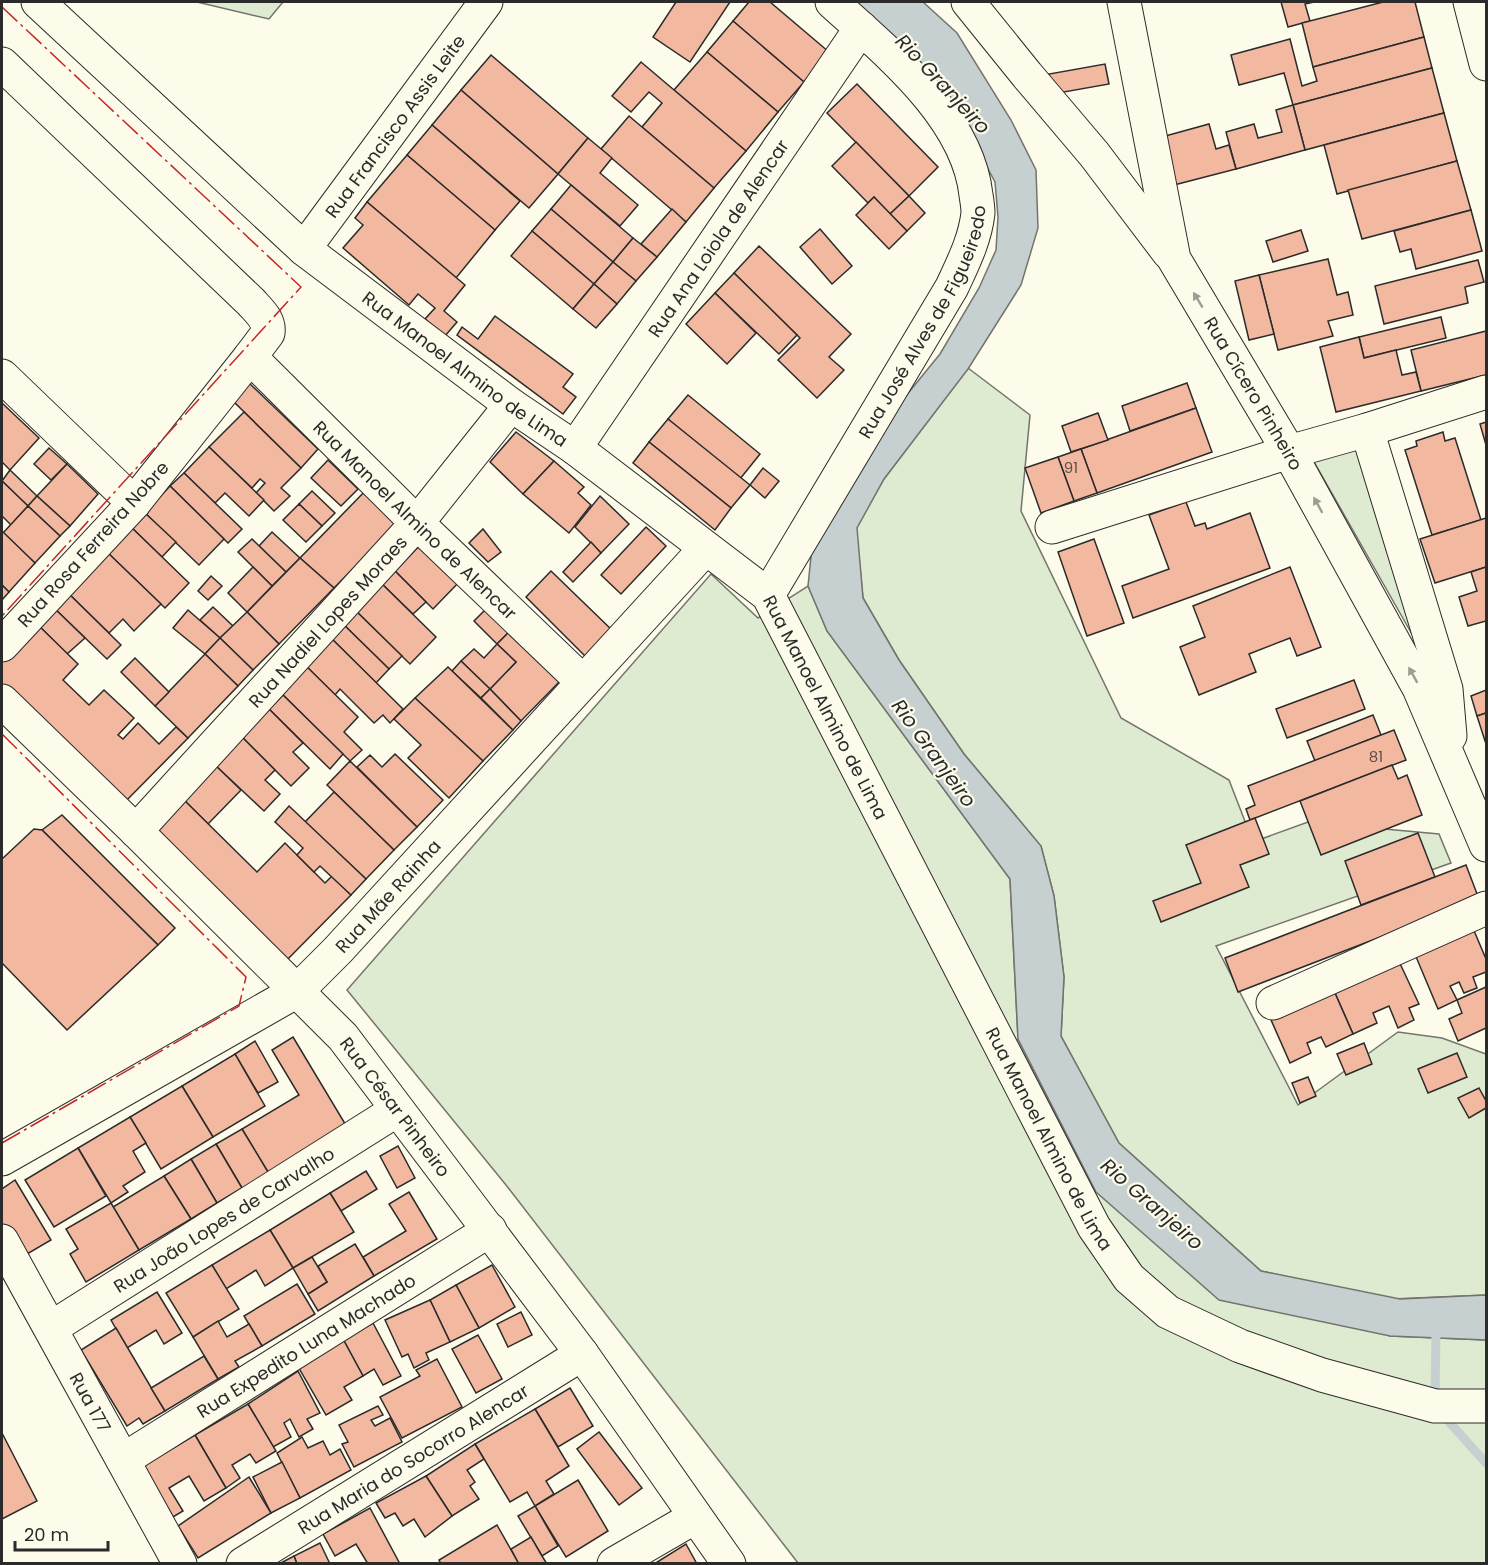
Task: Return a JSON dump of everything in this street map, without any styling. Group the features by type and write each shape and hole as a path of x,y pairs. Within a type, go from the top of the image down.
{"street":[{"name":"Rua Manoel Almino de Lima","path":"38,2 304,249 511,405 575,448 768,595 1095,1227 1129,1278 1168,1312 1239,1346 1322,1375 1435,1406 1486,1406"},
{"name":"Rua Francisco Assis Leite","path":"304,249 486,2"},
{"name":"Rua José Alves de Figueiredo","path":"768,595 952,287 971,245 978,212 974,174 952,127 929,95 832,2"},
{"path":"968,2 1094,153 1174,259"},
{"name":"Rua Cícero Pinheiro","path":"1124,2 1174,259 1289,452 1419,688 1486,844"},
{"path":"1470,2 1486,64"},
{"name":"Rua Ana Loiola de Alencar","path":"575,448 861,28"},
{"path":"2,64 251,302 268,324 268,333 250,357"},
{"name":"Rua Rosa Ferreira Nobre","path":"2,645 135,503 250,357"},
{"name":"Rua Manoel Almino de Alencar","path":"250,357 417,523 583,682"},
{"path":"2,376 135,503"},
{"path":"1052,527 1486,392"},
{"name":"Rua Nadiel Lopes Moraes","path":"136,831 417,523 511,405"},
{"name":"Rua Cícero Pinheiro","path":"1367,430 1446,689 1452,762"},
{"name":"Rua Mãe Rainha","path":"2,1159 297,991 338,950 705,549"},
{"name":"Rua César Pinheiro","path":"5,713 136,831 343,1037 582,1354 729,1563"},
{"path":"1273,1003 1486,908"},
{"name":"Rua João Lopes de Carvalho","path":"51,1328 397,1110"},
{"name":"Rua Expedito Luna Machado","path":"123,1460 490,1230"},
{"name":"Rua 177","path":"2,1240 180,1563"},
{"name":"Rua Maria do Socorro Alencar","path":"243,1563 582,1354"},
{"path":"614,1563 695,1517"}],"green space":[{"path":"197,2 283,2 269,19"},
{"path":"968,368 1030,415 1021,511 1121,718 1229,780 1253,842 1308,822 1439,834 1451,863 1216,946 1298,1105 1398,1032 1442,1038 1486,1054 1486,1295 1392,1299 1261,1271 1119,1143 1061,1036 1064,977 1054,896 1041,846 964,754 899,660 863,598 856,528 884,479"},
{"path":"1354,443 1413,636 1313,460"},
{"path":"711,574 758,618 808,586 827,631 1010,879 1018,1039 1096,1192 1390,1336 1486,1340 1486,1563 798,1563 506,1185 347,990"}],"water":[{"name":"Rio Granjeiro","path":"850,2 923,2 957,33 1011,120 1036,170 1038,228 1021,285 968,369 884,479 857,528 863,598 899,660 964,754 1041,846 1054,896 1064,977 1061,1036 1119,1143 1261,1271 1400,1299 1486,1295 1486,1340 1390,1336 1219,1300 1096,1192 1018,1039 1010,879 827,631 808,586 813,537 870,440 940,354 979,288 996,250 998,217 995,182 968,132"}],"building":[{"path":"676,2 730,2 690,62 653,37"},
{"path":"749,2 770,2 829,52 804,82 733,21"},
{"path":"1281,2 1314,2 1305,4 1310,21 1288,27"},
{"path":"1383,2 1415,2 1424,37 1313,67 1302,23"},
{"path":"733,21 804,82 778,112 707,52"},
{"path":"1424,37 1432,68 1293,105 1284,73 1239,85 1231,55 1290,39 1302,86 1317,81 1313,67"},
{"path":"707,52 778,112 746,151 674,90"},
{"path":"491,55 588,138 558,174 461,90"},
{"path":"641,62 746,151 714,188 642,127 662,103 649,92 631,112 612,96"},
{"path":"1105,64 1109,84 1053,94 1049,74"},
{"path":"1432,68 1444,113 1305,150 1293,105"},
{"path":"857,84 938,167 909,196 827,113"},
{"path":"461,90 558,174 529,208 432,125"},
{"path":"1293,105 1305,150 1236,169 1226,132 1254,124 1258,138 1282,132 1276,110"},
{"path":"1444,113 1457,161 1337,194 1324,145"},
{"path":"629,116 714,188 686,222 601,149"},
{"path":"1209,124 1216,149 1229,145 1236,169 1170,186 1158,138"},
{"path":"432,125 520,201 495,230 407,155"},
{"path":"588,138 612,158 600,173 638,205 620,226 558,174"},
{"path":"856,142 909,196 890,214 874,197 868,203 832,166"},
{"path":"407,155 495,230 456,278 367,202"},
{"path":"1457,161 1471,210 1362,239 1348,190"},
{"path":"571,185 633,238 613,262 551,209"},
{"path":"909,196 925,213 907,231 890,214"},
{"path":"874,197 907,231 889,249 856,215"},
{"path":"367,202 465,285 444,311 457,322 445,336 425,319 435,308 418,294 409,305 343,248 363,225 355,218"},
{"path":"551,209 613,262 594,284 532,231"},
{"path":"672,209 686,222 657,257 641,244"},
{"path":"1471,210 1482,251 1416,269 1411,249 1400,252 1394,231"},
{"path":"820,229 852,266 832,284 800,247"},
{"path":"1301,230 1308,251 1273,262 1266,241"},
{"path":"532,231 594,284 573,309 511,256"},
{"path":"633,238 657,257 636,281 613,262"},
{"path":"759,246 851,334 829,357 844,370 817,398 778,360 800,338 734,273"},
{"path":"1328,259 1337,295 1348,292 1353,315 1328,321 1333,336 1278,350 1259,275"},
{"path":"1478,260 1484,282 1465,287 1468,303 1384,324 1375,286"},
{"path":"613,262 636,281 617,304 594,284"},
{"path":"734,273 797,335 779,354 715,293"},
{"path":"1259,275 1274,334 1249,340 1235,281"},
{"path":"594,284 617,304 596,328 573,309"},
{"path":"715,293 756,333 727,364 686,324"},
{"path":"495,316 573,374 563,387 576,397 563,414 457,335 462,327 478,339"},
{"path":"1441,317 1446,338 1364,358 1359,337"},
{"path":"1486,331 1486,375 1421,391 1411,350"},
{"path":"1359,337 1364,358 1396,350 1402,375 1416,372 1421,391 1336,412 1320,347"},
{"path":"249,383 318,449 301,468 232,400"},
{"path":"1187,383 1196,408 1130,431 1122,406"},
{"path":"688,395 760,454 740,479 668,419"},
{"path":"2,403 39,438 10,470 2,462"},
{"path":"1196,408 1212,452 1097,493 1081,449"},
{"path":"244,412 301,468 281,488 290,496 274,511 256,493 265,483 260,479 252,488 209,447"},
{"path":"1098,413 1108,440 1071,452 1062,426"},
{"path":"668,419 750,485 731,508 649,442"},
{"path":"1486,422 1486,445 1480,424"},
{"path":"516,432 554,461 523,494 490,462"},
{"path":"1443,432 1445,441 1455,438 1481,520 1432,535 1405,450 1417,446 1416,441"},
{"path":"649,442 731,508 715,530 633,463"},
{"path":"209,447 264,500 249,516 225,493 215,503 184,473"},
{"path":"49,448 67,464 51,480 34,464"},
{"path":"1081,449 1097,493 1074,501 1058,457"},
{"path":"1058,457 1074,501 1041,513 1025,468"},
{"path":"328,460 358,489 341,506 311,478"},
{"path":"554,461 584,487 578,493 591,505 569,533 523,494"},
{"path":"67,464 98,494 70,526 37,496"},
{"path":"763,468 779,481 765,498 750,485"},
{"path":"10,470 37,496 28,506 2,481"},
{"path":"184,473 242,529 228,543 170,486"},
{"path":"2,481 28,506 11,525 2,516"},
{"path":"170,486 224,539 199,565 145,513"},
{"path":"369,487 402,519 334,588 300,558"},
{"path":"312,491 335,513 322,526 299,504"},
{"path":"37,496 70,526 60,536 28,506"},
{"path":"600,496 629,524 601,553 575,527"},
{"path":"1186,502 1195,526 1205,523 1207,529 1250,513 1270,568 1133,618 1122,586 1169,569 1149,515"},
{"path":"299,504 322,526 306,542 283,520"},
{"path":"28,506 60,536 35,563 3,533"},
{"path":"145,513 176,542 162,557 131,527"},
{"path":"1486,518 1486,567 1435,583 1420,539"},
{"path":"131,527 189,583 165,608 107,552"},
{"path":"646,527 666,546 621,594 601,575"},
{"path":"483,529 501,552 488,562 469,543"},
{"path":"2,531 35,563 9,592 2,585"},
{"path":"272,532 300,558 286,572 259,546"},
{"path":"252,539 286,572 272,586 238,552"},
{"path":"1094,539 1124,623 1087,636 1058,552"},
{"path":"423,542 461,580 433,609 395,571"},
{"path":"591,542 601,553 573,582 563,572"},
{"path":"107,552 161,604 134,631 123,619 109,633 67,592"},
{"path":"300,558 334,588 279,644 247,612"},
{"path":"253,567 272,586 247,612 228,593"},
{"path":"1290,567 1321,647 1297,656 1290,638 1249,654 1256,672 1199,695 1180,647 1205,637 1193,606"},
{"path":"1486,567 1486,621 1468,626 1459,597 1477,591 1471,572"},
{"path":"395,571 426,602 413,614 382,584"},
{"path":"551,571 614,632 588,659 526,597"},
{"path":"211,576 222,586 208,600 198,591"},
{"path":"382,584 436,637 410,664 356,611"},
{"path":"2,585 9,592 2,600"},
{"path":"67,592 121,645 107,659 53,607"},
{"path":"53,607 85,638 67,654 37,624"},
{"path":"213,607 233,626 220,638 200,620"},
{"path":"488,607 511,630 497,644 474,621"},
{"path":"188,610 220,638 205,654 173,628"},
{"path":"356,611 402,656 389,669 343,624"},
{"path":"247,612 279,644 253,670 220,638"},
{"path":"37,624 78,664 63,680 89,705 104,690 134,718 118,735 123,739 138,723 159,744 176,727 188,738 123,804 2,685 2,659"},
{"path":"343,624 389,669 376,683 330,637"},
{"path":"511,630 562,679 521,721 490,689 516,662 497,644"},
{"path":"330,637 403,709 390,723 383,715 374,723 340,689 335,695 304,664"},
{"path":"220,638 253,670 238,686 205,654"},
{"path":"497,644 516,662 490,689 461,661 474,649 484,658"},
{"path":"205,654 238,686 188,738 155,706"},
{"path":"135,658 169,692 155,706 121,672"},
{"path":"461,661 490,689 481,698 452,671"},
{"path":"304,664 358,717 344,732 362,750 350,761 278,690"},
{"path":"448,667 513,730 483,761 415,698"},
{"path":"1354,680 1365,709 1287,738 1276,709"},
{"path":"490,689 521,721 513,730 481,698"},
{"path":"1486,690 1486,713 1477,716 1471,696"},
{"path":"283,695 343,754 330,769 269,709"},
{"path":"415,698 483,761 449,798 408,758 421,745 394,719"},
{"path":"269,709 303,743 293,752 309,768 291,786 242,737"},
{"path":"1486,713 1486,744 1477,716"},
{"path":"1373,715 1381,735 1315,761 1307,741"},
{"path":"1394,730 1406,760 1250,820 1246,809 1255,805 1248,786"},
{"path":"242,737 275,770 265,780 280,794 264,811 215,765"},
{"path":"395,754 443,800 417,827 357,767 370,755 382,767"},
{"path":"350,761 417,827 394,850 327,785"},
{"path":"215,765 241,790 208,824 182,798"},
{"path":"1392,765 1398,779 1407,775 1422,815 1321,855 1300,801"},
{"path":"334,792 394,850 366,879 305,822"},
{"path":"182,798 257,872 285,843 325,883 332,876 351,895 283,964 149,832"},
{"path":"289,806 366,879 351,895 320,866 314,872 297,855 303,848 275,822"},
{"path":"62,815 175,928 158,945 42,830"},
{"path":"1255,818 1269,854 1240,865 1249,887 1161,922 1153,901 1201,883 1186,845"},
{"path":"34,829 42,830 158,945 67,1030 2,963 2,859"},
{"path":"1418,833 1435,877 1361,905 1345,861"},
{"path":"1466,865 1479,899 1238,992 1225,958"},
{"path":"1472,926 1486,959 1486,972 1473,977 1477,988 1464,993 1459,982 1450,986 1457,1000 1438,1009 1414,952"},
{"path":"1396,955 1419,1004 1409,1008 1414,1020 1398,1028 1389,1006 1373,1013 1377,1023 1353,1034 1331,984"},
{"path":"1331,984 1353,1034 1326,1047 1321,1037 1307,1043 1311,1053 1290,1063 1268,1013"},
{"path":"1486,987 1486,1028 1458,1041 1449,1019 1462,1013 1457,1000"},
{"path":"293,1037 347,1127 268,1172 242,1129 299,1095 272,1050"},
{"path":"255,1041 278,1082 258,1093 235,1054"},
{"path":"1364,1043 1372,1064 1346,1075 1337,1054"},
{"path":"1457,1053 1467,1077 1428,1093 1418,1069"},
{"path":"235,1054 265,1106 213,1137 182,1086"},
{"path":"1308,1077 1316,1096 1300,1103 1292,1083"},
{"path":"182,1086 213,1137 161,1169 130,1117"},
{"path":"1479,1088 1486,1101 1486,1108 1469,1118 1458,1098"},
{"path":"130,1117 146,1143 133,1151 145,1172 123,1186 128,1192 111,1203 78,1148"},
{"path":"242,1129 271,1177 245,1193 216,1144"},
{"path":"216,1144 242,1188 217,1203 191,1159"},
{"path":"398,1146 415,1178 397,1188 380,1156"},
{"path":"78,1148 106,1196 54,1227 25,1180"},
{"path":"191,1159 217,1203 191,1219 164,1176"},
{"path":"366,1171 377,1189 341,1211 330,1193"},
{"path":"164,1176 191,1219 139,1250 113,1207"},
{"path":"15,1180 51,1240 22,1257 2,1223 2,1189"},
{"path":"409,1192 437,1239 374,1276 363,1257 406,1231 389,1204"},
{"path":"330,1193 354,1232 293,1268 270,1230"},
{"path":"111,1203 139,1250 86,1282 70,1254 78,1249 66,1229"},
{"path":"270,1230 293,1268 265,1286 256,1270 226,1289 212,1265"},
{"path":"355,1244 374,1276 318,1311 308,1294 327,1282 318,1266"},
{"path":"312,1257 327,1282 308,1294 293,1268"},
{"path":"212,1265 239,1309 193,1337 166,1293"},
{"path":"492,1265 515,1307 479,1328 456,1285"},
{"path":"297,1284 315,1314 262,1346 244,1316"},
{"path":"456,1285 479,1328 450,1342 430,1300"},
{"path":"157,1292 182,1333 164,1344 156,1330 127,1348 111,1320"},
{"path":"430,1300 450,1342 426,1353 429,1360 414,1368 408,1354 402,1357 385,1320"},
{"path":"521,1312 532,1335 508,1347 497,1324"},
{"path":"218,1321 227,1337 249,1324 262,1346 235,1361 239,1367 218,1379 193,1337"},
{"path":"373,1323 401,1376 383,1385 374,1369 363,1376 343,1339"},
{"path":"116,1328 165,1411 143,1424 139,1418 127,1426 81,1350"},
{"path":"478,1335 502,1379 476,1393 452,1349"},
{"path":"343,1339 363,1376 344,1387 352,1400 326,1415 296,1363"},
{"path":"204,1356 218,1379 165,1411 151,1388"},
{"path":"437,1359 462,1407 402,1438 380,1397 420,1376 416,1370"},
{"path":"298,1371 320,1413 307,1419 313,1429 299,1437 290,1419 284,1423 291,1437 273,1447 248,1404"},
{"path":"570,1388 593,1426 558,1447 535,1409"},
{"path":"248,1404 276,1451 256,1463 250,1454 232,1465 240,1478 226,1488 195,1435"},
{"path":"378,1406 383,1415 371,1420 375,1426 390,1418 402,1442 354,1467 342,1444 348,1442 339,1425"},
{"path":"535,1409 569,1466 546,1481 554,1494 535,1506 527,1492 510,1502 475,1444"},
{"path":"599,1432 642,1488 619,1505 577,1449"},
{"path":"2,1433 37,1501 2,1519"},
{"path":"195,1435 226,1488 204,1501 189,1476 169,1488 183,1511 173,1517 143,1466"},
{"path":"302,1437 308,1448 323,1441 330,1455 340,1449 351,1470 300,1498 277,1453"},
{"path":"475,1444 484,1459 467,1470 475,1482 470,1486 479,1499 452,1516 426,1476"},
{"path":"282,1462 300,1498 271,1513 253,1477"},
{"path":"426,1476 452,1516 425,1537 414,1519 403,1526 395,1513 385,1518 376,1503"},
{"path":"249,1477 271,1513 198,1558 178,1526"},
{"path":"578,1480 608,1531 566,1557 535,1506"},
{"path":"535,1506 558,1546 542,1556 518,1516"},
{"path":"370,1508 400,1564 368,1564 356,1544 335,1556 323,1534"},
{"path":"497,1525 519,1564 441,1564 439,1560"},
{"path":"531,1537 547,1564 519,1564 511,1549"},
{"path":"320,1543 330,1564 297,1564 294,1556"},
{"path":"686,1544 697,1564 654,1564"},
{"path":"294,1556 297,1564 279,1564"}],"waterway":[{"path":"1433,1329 1436,1330 1435,1400"},
{"path":"1442,1414 1486,1463"}],"power":[{"path":"2,7 301,287 2,616"},
{"path":"2,734 246,977 239,1006 2,1143"}]}
